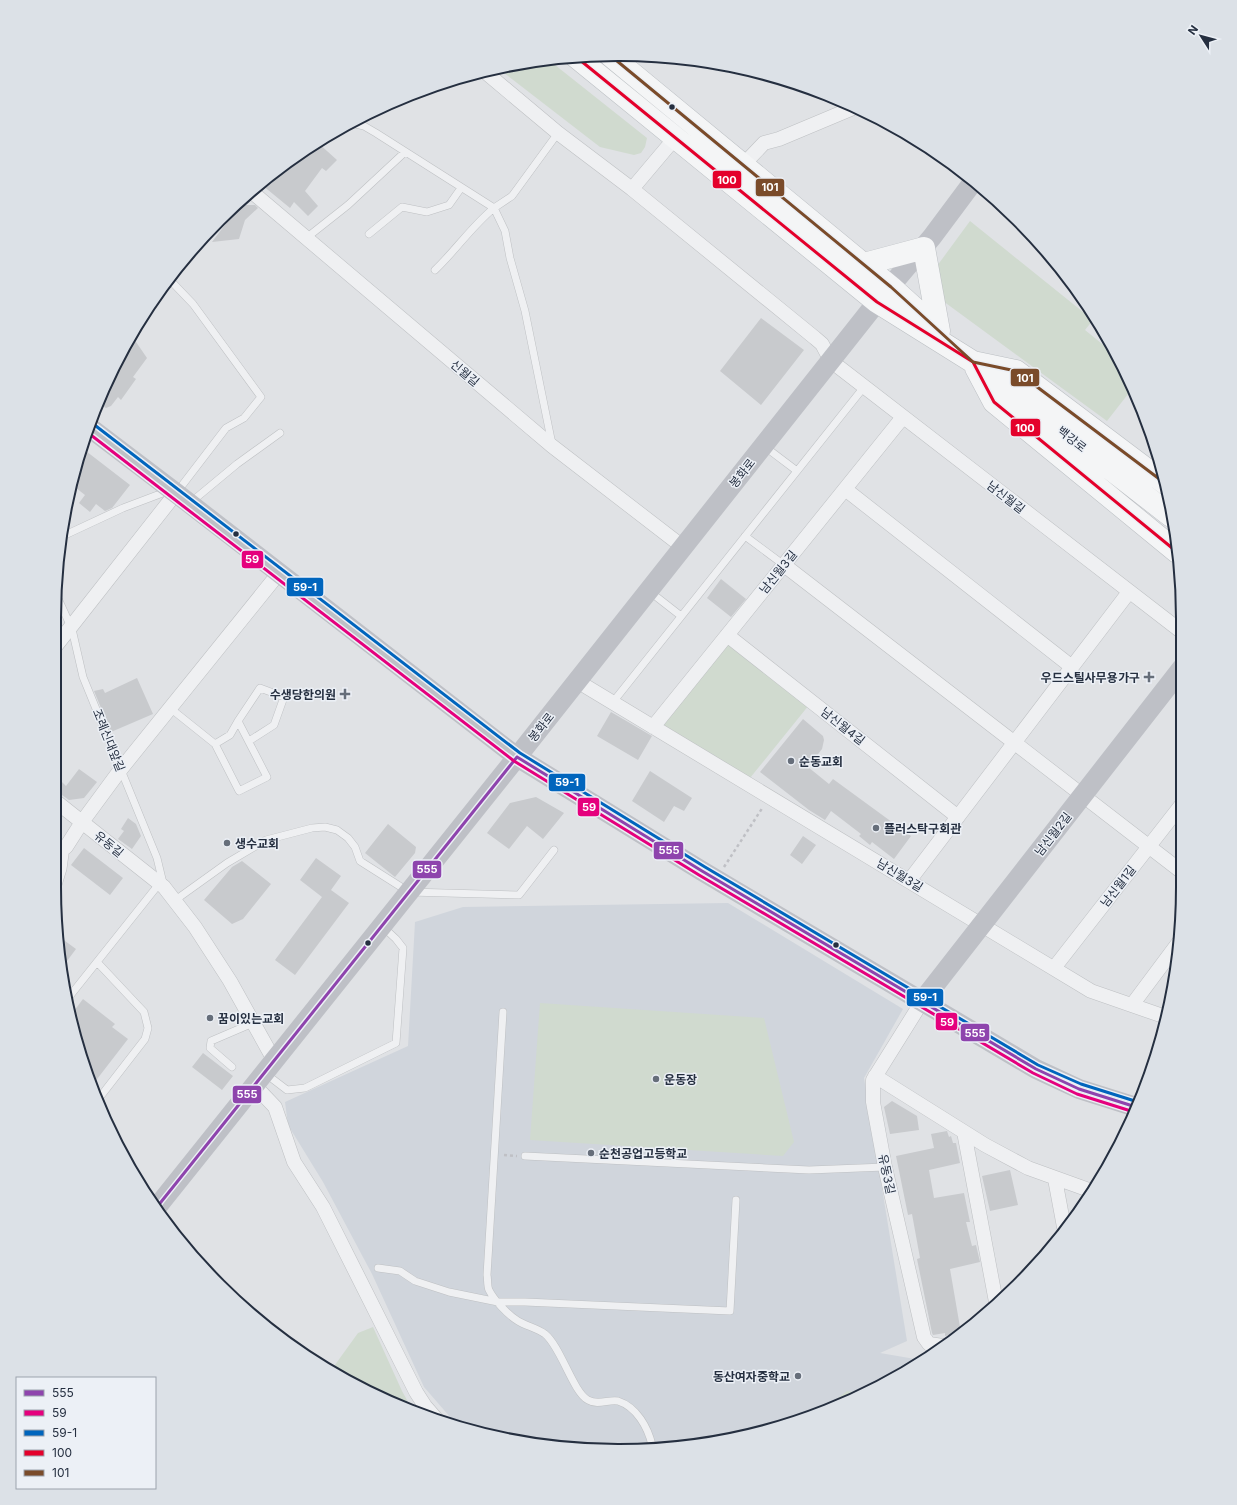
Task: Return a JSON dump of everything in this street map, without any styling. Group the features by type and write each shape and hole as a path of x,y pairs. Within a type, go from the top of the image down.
{"main road":[{"name":"백강로","path":"617,61 864,264 884,294 939,331 973,362"},
{"name":"백강로","path":"582,62 675,138 884,294 1165,512"},
{"path":"864,264 924,248 939,331"},
{"path":"973,362 1016,371 1158,478"},
{"path":"973,362 994,402 1171,547"}],"street":[{"path":"490,76 558,133 632,189 815,338 822,344 831,361"},
{"path":"744,164 764,143 791,134 848,110"},
{"path":"632,189 675,138"},
{"name":"봉화로","path":"160,1203 517,757 884,294 924,248 971,186"},
{"name":"신월길","path":"256,195 305,239 552,446 683,547"},
{"name":"남신월길","path":"831,361 1176,627"},
{"name":"남신월3길","path":"653,726 903,417"},
{"path":"94,431 517,757 716,880 1058,1080 1132,1105"},
{"path":"845,489 1072,667"},
{"path":"61,640 179,495"},
{"path":"784,565 1014,744 1176,867"},
{"path":"66,847 82,822 121,769 279,573"},
{"path":"909,881 1129,592"},
{"name":"남신월4길","path":"727,635 958,817"},
{"name":"남신월2길","path":"923,1000 1176,676"},
{"name":"남신월3길","path":"577,681 982,925"},
{"name":"유동길","path":"61,806 162,886 196,927 230,981 253,1023 264,1073 294,1162 327,1213 416,1392 429,1410"},
{"name":"남신월1길","path":"1054,968 1176,812"},
{"path":"982,925 1091,991 1161,1015"},
{"path":"1132,1005 1172,952"},
{"name":"유동3길","path":"923,1000 875,1076 873,1080 872,1102 885,1167 924,1337 929,1344 935,1345"},
{"path":"875,1076 985,1145 1028,1168 1086,1189"},
{"path":"964,1132 995,1298"},
{"path":"1055,1178 1063,1223"}],"lane":[{"path":"360,125 364,126 494,208 505,231 510,258 525,311 552,446"},
{"path":"435,270 459,246 480,219 512,196 558,133"},
{"path":"305,239 348,205 405,152"},
{"path":"369,234 402,207 427,212 449,205 461,188"},
{"path":"173,283 193,304 261,397 244,418 226,428 179,495"},
{"path":"613,702 864,387"},
{"path":"68,534 123,508 179,495 237,464 280,433"},
{"path":"764,446 797,471"},
{"path":"745,536 784,565"},
{"path":"648,591 681,616"},
{"name":"조례신대앞길","path":"61,606 71,627 83,676 157,858 162,886"},
{"path":"215,744 230,735 238,720 260,688 284,697 274,725 249,741"},
{"path":"170,708 215,744 240,791 267,777 238,720"},
{"path":"174,901 227,863 266,840 312,828 325,827 337,830 348,838 355,846 360,861 409,892 519,895 554,850"},
{"path":"61,876 66,847"},
{"path":"72,993 162,886"},
{"path":"264,1073 287,1090 305,1088 396,1043 403,948 382,926"},
{"path":"97,962 144,1012 148,1028 145,1039 101,1095"},
{"path":"504,1012 488,1289 498,1302 516,1320 544,1334 552,1342 577,1386 588,1400 602,1403 618,1401 638,1414 649,1434 651,1443"},
{"path":"232,1067 210,1048 211,1041 253,1023"},
{"path":"525,1156 809,1170 885,1167"},
{"path":"378,1268 400,1271 415,1281 449,1292 498,1302 730,1311 736,1200"}],"path":[{"path":"716,880 769,796"},
{"path":"495,1154 525,1156"}],"shaded area":[{"path":"555,65 647,138 645,147 641,153 634,155 600,147 504,73"},
{"path":"970,221 1085,313 1091,323 1085,330 1104,346 1129,393 1107,421 943,301 937,266"},
{"path":"728,641 809,705 750,778 662,724"},
{"name":"순천공업고등학교","path":"728,903 903,1009 864,1078 907,1341 880,1353 914,1359 865,1387 832,1402 763,1425 691,1439 655,1443 582,1443 510,1433 474,1425 451,1418 424,1387 372,1274 323,1182 288,1125 285,1102 408,1046 415,922 463,907"},
{"name":"운동장","path":"540,1003 764,1018 794,1142 783,1156 530,1140"},
{"path":"373,1327 409,1403 372,1387 334,1366 358,1333"},
{"path":"847,1391 854,1392 835,1401"}],"building":[{"path":"322,147 337,160 326,171 322,168 305,191 318,206 308,216 294,202 290,208 265,187 279,176"},
{"path":"245,205 255,205 258,208 245,220 239,239 212,242 229,219"},
{"path":"761,318 804,350 761,405 720,371"},
{"path":"135,341 147,358 133,377 136,379 121,400 118,397 111,406 106,408 103,405 118,372"},
{"path":"87,452 130,485 112,508 105,511 96,504 90,512 79,503 85,495 77,489"},
{"path":"721,579 746,599 731,617 707,598"},
{"path":"137,678 153,714 111,732 94,691 103,689 105,693"},
{"path":"611,712 652,736 638,760 597,736"},
{"path":"803,719 823,736 824,740 822,749 808,767 829,784 833,779 911,836 894,859 872,842 870,845 859,836 861,834 831,811 825,820 809,810 760,772"},
{"path":"79,769 97,782 84,798 69,800 61,794 61,781 66,786"},
{"path":"650,771 692,798 684,811 674,806 664,822 632,801"},
{"path":"536,797 564,813 543,839 527,826 509,849 487,833 510,803"},
{"path":"128,818 136,824 141,836 132,849 118,839 124,831 121,829"},
{"path":"388,824 416,847 415,853 395,877 365,853"},
{"path":"803,836 816,845 802,864 790,855"},
{"path":"84,848 123,878 110,895 71,865"},
{"path":"316,858 341,876 331,890 349,903 295,975 275,960 322,897 300,880"},
{"path":"242,861 271,884 243,919 232,924 204,900 232,867"},
{"path":"64,940 76,949 66,962"},
{"path":"83,999 115,1024 112,1027 128,1039 96,1080 80,1031 75,1009"},
{"path":"203,1053 233,1076 222,1090 192,1067"},
{"path":"892,1101 917,1116 919,1130 890,1134 884,1107"},
{"path":"947,1131 949,1137 951,1136 953,1143 956,1143 960,1163 929,1170 934,1198 964,1193 970,1222 966,1222 972,1246 976,1245 980,1262 950,1269 960,1327 949,1335 945,1336 945,1333 933,1335 932,1333 917,1259 920,1258 912,1214 908,1215 896,1156 934,1148 931,1134"},
{"path":"1010,1170 1018,1205 990,1211 982,1176"}],"transit line":[{"name":"101","path":"617,61 891,287 973,362 1016,371 1158,478"},
{"name":"100","path":"582,62 877,302 973,362 994,402 1171,547"},
{"name":"59-1","path":"96,426 520,753 705,867 1038,1065 1081,1084 1134,1101"},
{"name":"59","path":"92,436 514,761 699,875 1033,1073 1077,1094 1129,1110"},
{"name":"555","path":"517,757 702,871 1036,1069 1079,1089 1131,1106"},
{"name":"555","path":"160,1203 517,757"}],"place":[{"name":"우드스틸사무용가구","path":"1149,677"},
{"name":"수생당한의원","path":"345,694"},
{"name":"순동교회","path":"791,761"},
{"name":"플러스탁구회관","path":"876,828"},
{"name":"생수교회","path":"227,843"},
{"name":"꿈이있는교회","path":"210,1018"},
{"name":"운동장","path":"656,1079"},
{"name":"순천공업고등학교","path":"591,1153"},
{"name":"동산여자중학교","path":"798,1376"}]}
